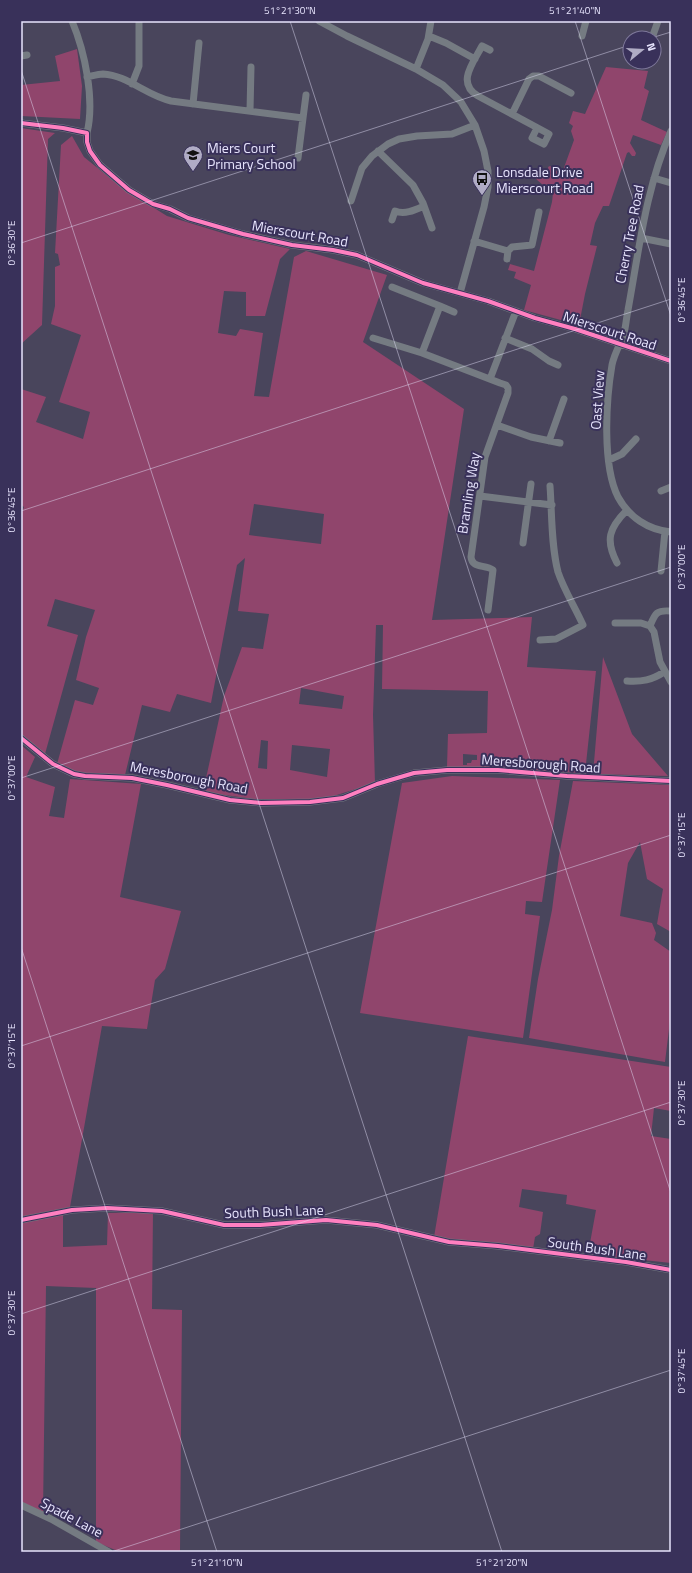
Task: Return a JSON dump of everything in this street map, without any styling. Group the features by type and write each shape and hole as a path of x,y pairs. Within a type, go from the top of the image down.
{"street":[{"name":"Mierscourt Road","path":"72,21 82,50 87,77 90,112 87,142 90,151 100,165 129,190 153,204 170,209 188,218 243,234 287,244 333,250 357,255 409,278 488,301 671,361"},
{"path":"132,84 139,66 139,21"},
{"path":"319,21 436,80 453,93 461,102 475,125 484,151 488,182 484,207 460,293"},
{"path":"416,69 429,36 432,21"},
{"path":"585,33 586,21"},
{"path":"429,36 446,43 475,59"},
{"path":"193,104 199,43"},
{"path":"490,50 482,46 467,76 471,91 536,128"},
{"path":"250,111 251,66"},
{"path":"87,77 105,74 122,79 159,98 171,101 303,118"},
{"path":"512,114 529,79 533,76 539,76 571,94"},
{"path":"298,158 306,95"},
{"path":"21,123 63,128 87,133"},
{"path":"351,201 362,168 368,160 388,144 417,136 452,134 475,125"},
{"name":"Cherry Tree Road","path":"619,344 624,331 641,238 654,178 671,131"},
{"path":"378,151 413,185 424,206 432,228"},
{"path":"654,178 671,183"},
{"path":"392,220 395,211 403,213 424,206"},
{"path":"506,259 508,251 512,247 532,245 540,212"},
{"path":"641,238 671,244"},
{"path":"474,241 508,251"},
{"path":"392,287 454,312"},
{"path":"422,353 440,306"},
{"path":"490,379 516,311"},
{"name":"Bramling Way","path":"373,338 422,353 506,385 508,388 497,425 485,457 471,560 474,565 488,567 493,570 488,610"},
{"path":"505,338 532,349 549,361 558,365"},
{"name":"Oast View","path":"619,344 613,364 608,402 607,438 614,487 617,496 627,510 644,524 668,531"},
{"path":"549,441 564,399"},
{"path":"497,425 531,437 560,443"},
{"path":"609,460 622,454 636,439"},
{"path":"523,543 531,484"},
{"path":"540,640 556,639 583,625 565,589 558,569 553,545 550,486"},
{"path":"661,491 671,487"},
{"path":"480,496 552,505"},
{"path":"617,563 610,546 610,535 615,525 627,510"},
{"path":"661,571 668,531"},
{"path":"650,626 656,614 662,611 670,612"},
{"path":"615,622 642,623 650,626 654,632 660,662 664,672 671,682"},
{"path":"627,681 642,682 653,679 664,672"},
{"name":"Meresborough Road","path":"21,738 53,764 74,774 85,776 132,778 167,784 230,800 261,803 310,802 343,798 377,784 414,773 447,770 498,770 567,776 671,781"},
{"name":"South Bush Lane","path":"21,1220 72,1210 107,1208 162,1211 224,1225 260,1225 326,1220 377,1225 449,1242 498,1246 626,1262 671,1270"},
{"name":"Spade Lane","path":"21,1505 51,1518 109,1552"}],"shaded area":[{"path":"77,49 82,86 80,119 21,116 21,85 60,81 55,56"},
{"path":"606,67 622,69 622,70 648,71 644,88 649,91 641,120 667,132 661,145 633,135 630,143 636,153 635,156 632,156 629,152 627,153 609,206 603,206 595,223 590,245 597,246 579,325 524,310 531,285 514,278 516,272 508,270 510,264 534,271 553,193 537,180 534,175 541,173 550,176 548,167 550,166 559,174 562,173 574,140 571,131 573,126 569,123 573,111 585,114"},
{"path":"21,128 55,133 48,139 42,325 21,344"},
{"path":"72,136 84,157 122,188 167,216 229,235 290,249 280,259 265,316 246,316 246,292 224,291 218,333 236,336 240,329 263,333 254,396 269,397 294,257 306,251 387,275 363,342 464,409 432,620 532,617 527,667 596,671 585,773 447,767 448,734 487,733 488,691 382,689 383,625 376,625 373,715 375,783 324,799 254,799 203,792 224,696 242,647 263,649 269,614 238,611 245,558 237,565 211,703 177,694 170,712 142,705 125,775 76,773 57,764 75,700 93,705 99,688 76,680 86,637 95,610 55,599 47,626 78,635 45,754 21,734 21,515 24,507 21,505 21,389 46,397 36,422 83,439 90,412 59,402 81,335 51,324 55,306 55,267 60,265 58,254 55,253 61,145","holes":["254,504 324,514 321,544 249,535","301,688 344,696 342,709 299,704","261,740 268,741 267,769 258,768","292,745 330,749 327,777 290,770","463,754 477,755 477,760 472,760 471,763 467,763 467,765 463,765"]},
{"path":"603,657 632,734 668,776 593,774"},
{"path":"21,745 35,757 26,777 55,787 49,816 64,818 70,779 141,784 120,897 181,911 165,969 155,980 147,1029 102,1026 70,1207 21,1217"},
{"path":"452,776 560,780 542,902 526,901 525,914 540,916 523,1038 360,1013 402,783"},
{"path":"573,781 671,785 671,932 657,924 663,889 647,879 640,842 628,863 620,916 652,923 656,933 654,940 671,952 671,1013 665,1062 529,1038"},
{"path":"468,1036 671,1067 671,1111 654,1108 651,1136 671,1139 671,1263 588,1254 596,1210 566,1204 567,1195 522,1189 519,1207 543,1212 540,1234 535,1237 533,1249 434,1237"},
{"path":"153,1212 152,1309 182,1310 180,1552 120,1552 96,1542 96,1288 46,1286 43,1512 21,1502 21,1221 63,1214 63,1247 107,1245 108,1213"}],"cycle path":[{"path":"21,123 63,128 87,133 87,142 90,151 100,165 129,190 153,204 170,209 188,218 243,234 292,245 333,250 357,255 423,283 488,301 535,318 575,329 671,361"},
{"path":"21,738 53,764 74,774 85,776 132,778 230,800 261,803 310,802 343,798 377,784 414,773 447,770 498,770 567,776 671,781"},
{"path":"21,1220 72,1210 107,1208 162,1211 224,1225 260,1225 326,1220 377,1225 449,1242 498,1246 626,1262 671,1270"}],"place":[{"name":"Miers Court Primary School","path":"193,172"},
{"name":"Lonsdale Drive Mierscourt Road","path":"482,196"}]}
